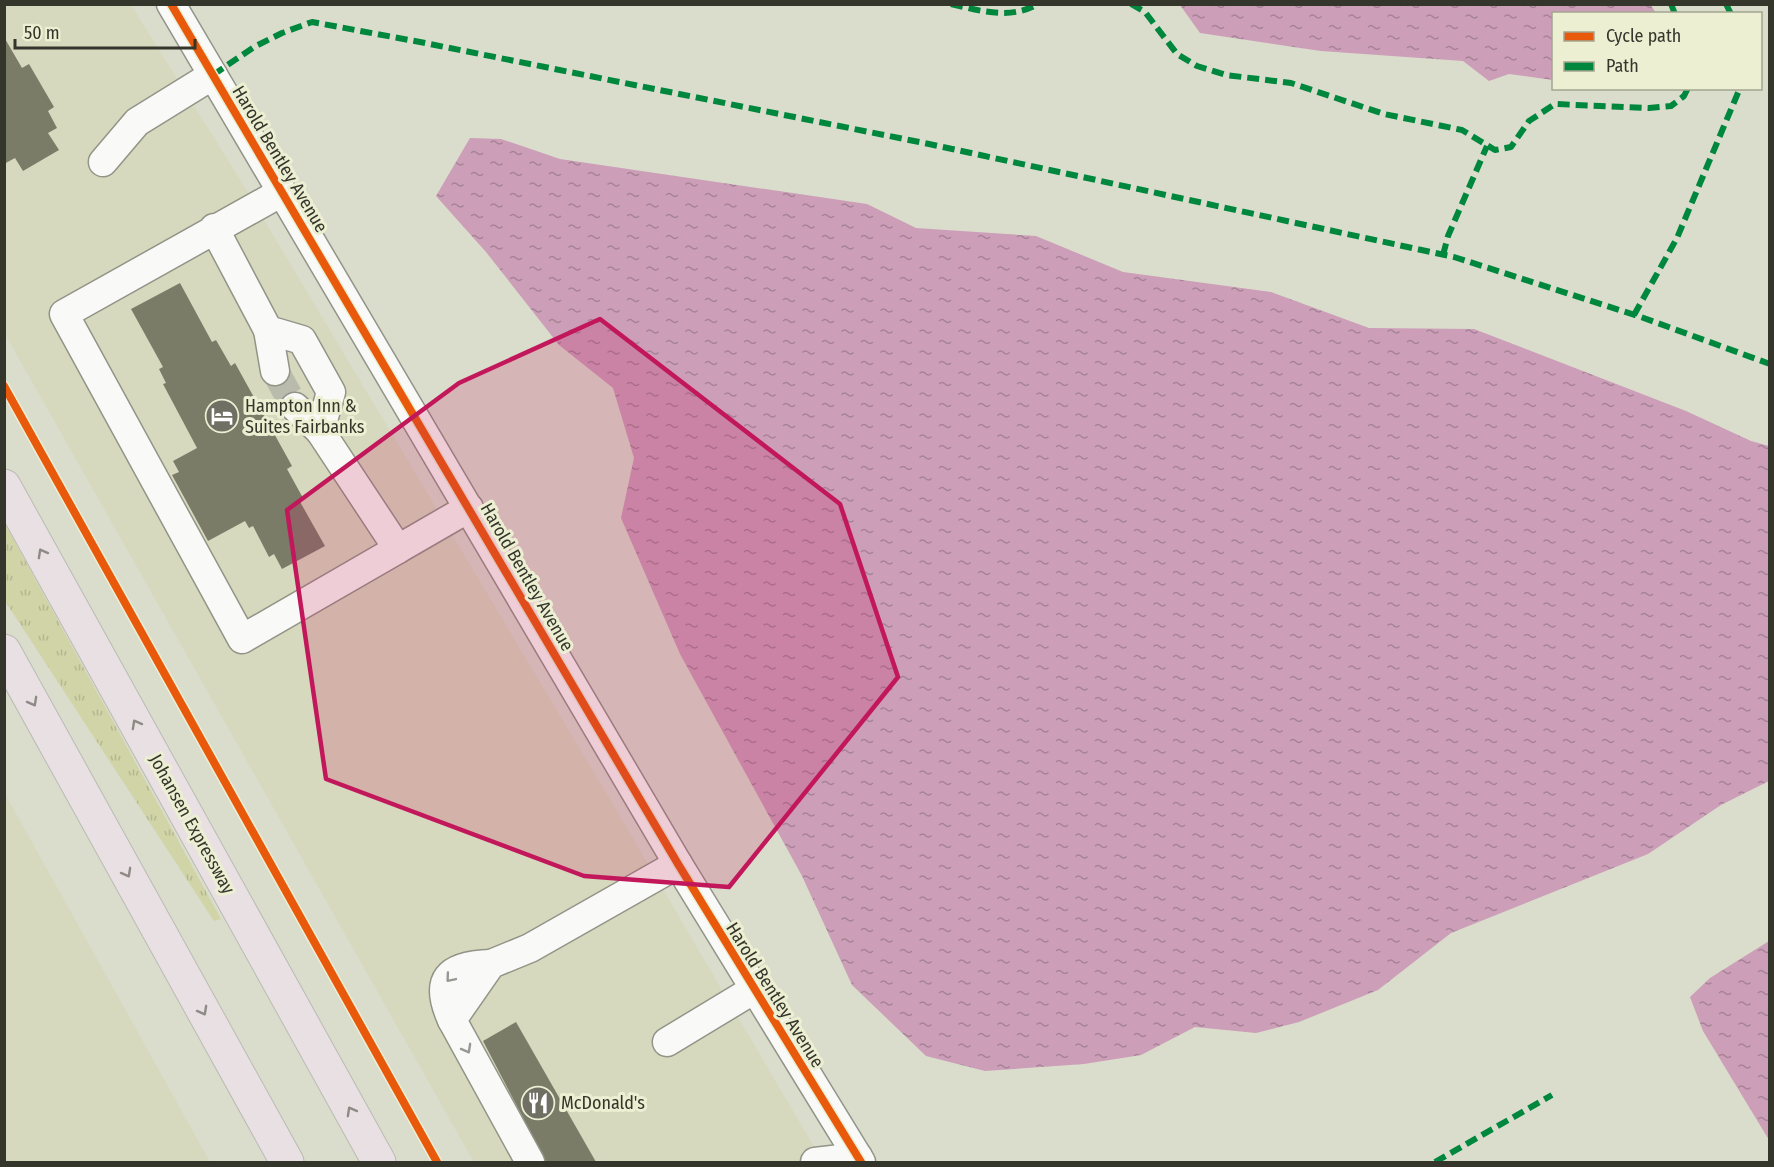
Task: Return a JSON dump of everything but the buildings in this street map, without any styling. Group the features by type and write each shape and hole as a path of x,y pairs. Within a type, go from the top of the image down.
{"highway":[{"name":"Johansen Expressway","path":"4,486 379,1162"},
{"path":"4,651 287,1162"}],"street":[{"name":"Harold Bentley Avenue","path":"171,4 678,864 857,1161"},
{"path":"103,162 137,122 213,75"},
{"path":"282,192 214,228 64,315 242,639 469,508"},
{"path":"214,228 268,330 275,371"},
{"path":"268,330 302,340 331,392 320,430"},
{"path":"295,407 320,430 398,549"},
{"path":"530,1162 452,1020 442,995 445,983 462,967 491,964 530,948 678,864"},
{"path":"667,1042 753,990"},
{"path":"815,1162 857,1161"}],"highlighted area":[{"path":"600,319 840,504 898,677 729,887 584,876 326,779 287,510 459,383"}],"shaded area":[{"path":"4,5 131,5 236,173 611,801 823,1162 474,1162 5,334"},
{"path":"5,794 210,1162 5,1162"}],"green space":[{"path":"4,522 221,919 214,921 5,601"}],"water":[{"path":"1650,4 1655,12 1552,12 1552,80 1509,74 1489,81 1463,61 1321,51 1200,33 1180,5"},
{"path":"470,138 501,139 560,159 867,204 916,228 1036,236 1123,272 1271,292 1369,328 1474,329 1686,411 1751,441 1769,446 1769,781 1721,805 1648,854 1451,933 1378,990 1299,1022 1256,1033 1195,1027 1141,1055 1084,1064 985,1071 926,1056 852,985 802,876 680,654 621,518 634,458 613,388 559,345 486,252 436,196"},
{"path":"1769,941 1769,1140 1703,1031 1690,997 1710,978"}],"tunnel":[{"path":"275,371 295,407"}],"marked path":[{"path":"951,4 995,13 1017,12 1038,4"},
{"path":"1131,4 1145,12 1177,54 1197,66 1226,75 1291,83 1384,114 1462,130 1495,150 1511,147 1529,121 1555,104 1649,108 1671,106 1684,96 1687,90"},
{"path":"1671,4 1674,12"},
{"path":"1726,4 1730,12"},
{"path":"213,75 254,47 312,22 420,42 929,144 1454,257 1641,317 1770,364"},
{"path":"1634,315 1677,238 1739,90"},
{"path":"1443,255 1448,236 1487,146"},
{"path":"1435,1162 1552,1095"}],"cycle path":[{"path":"171,4 678,864 861,1162"},
{"path":"4,386 437,1162"}],"place":[{"name":"Hampton Inn & Suites Fairbanks","path":"222,416"},
{"name":"McDonald's","path":"538,1103"}]}
